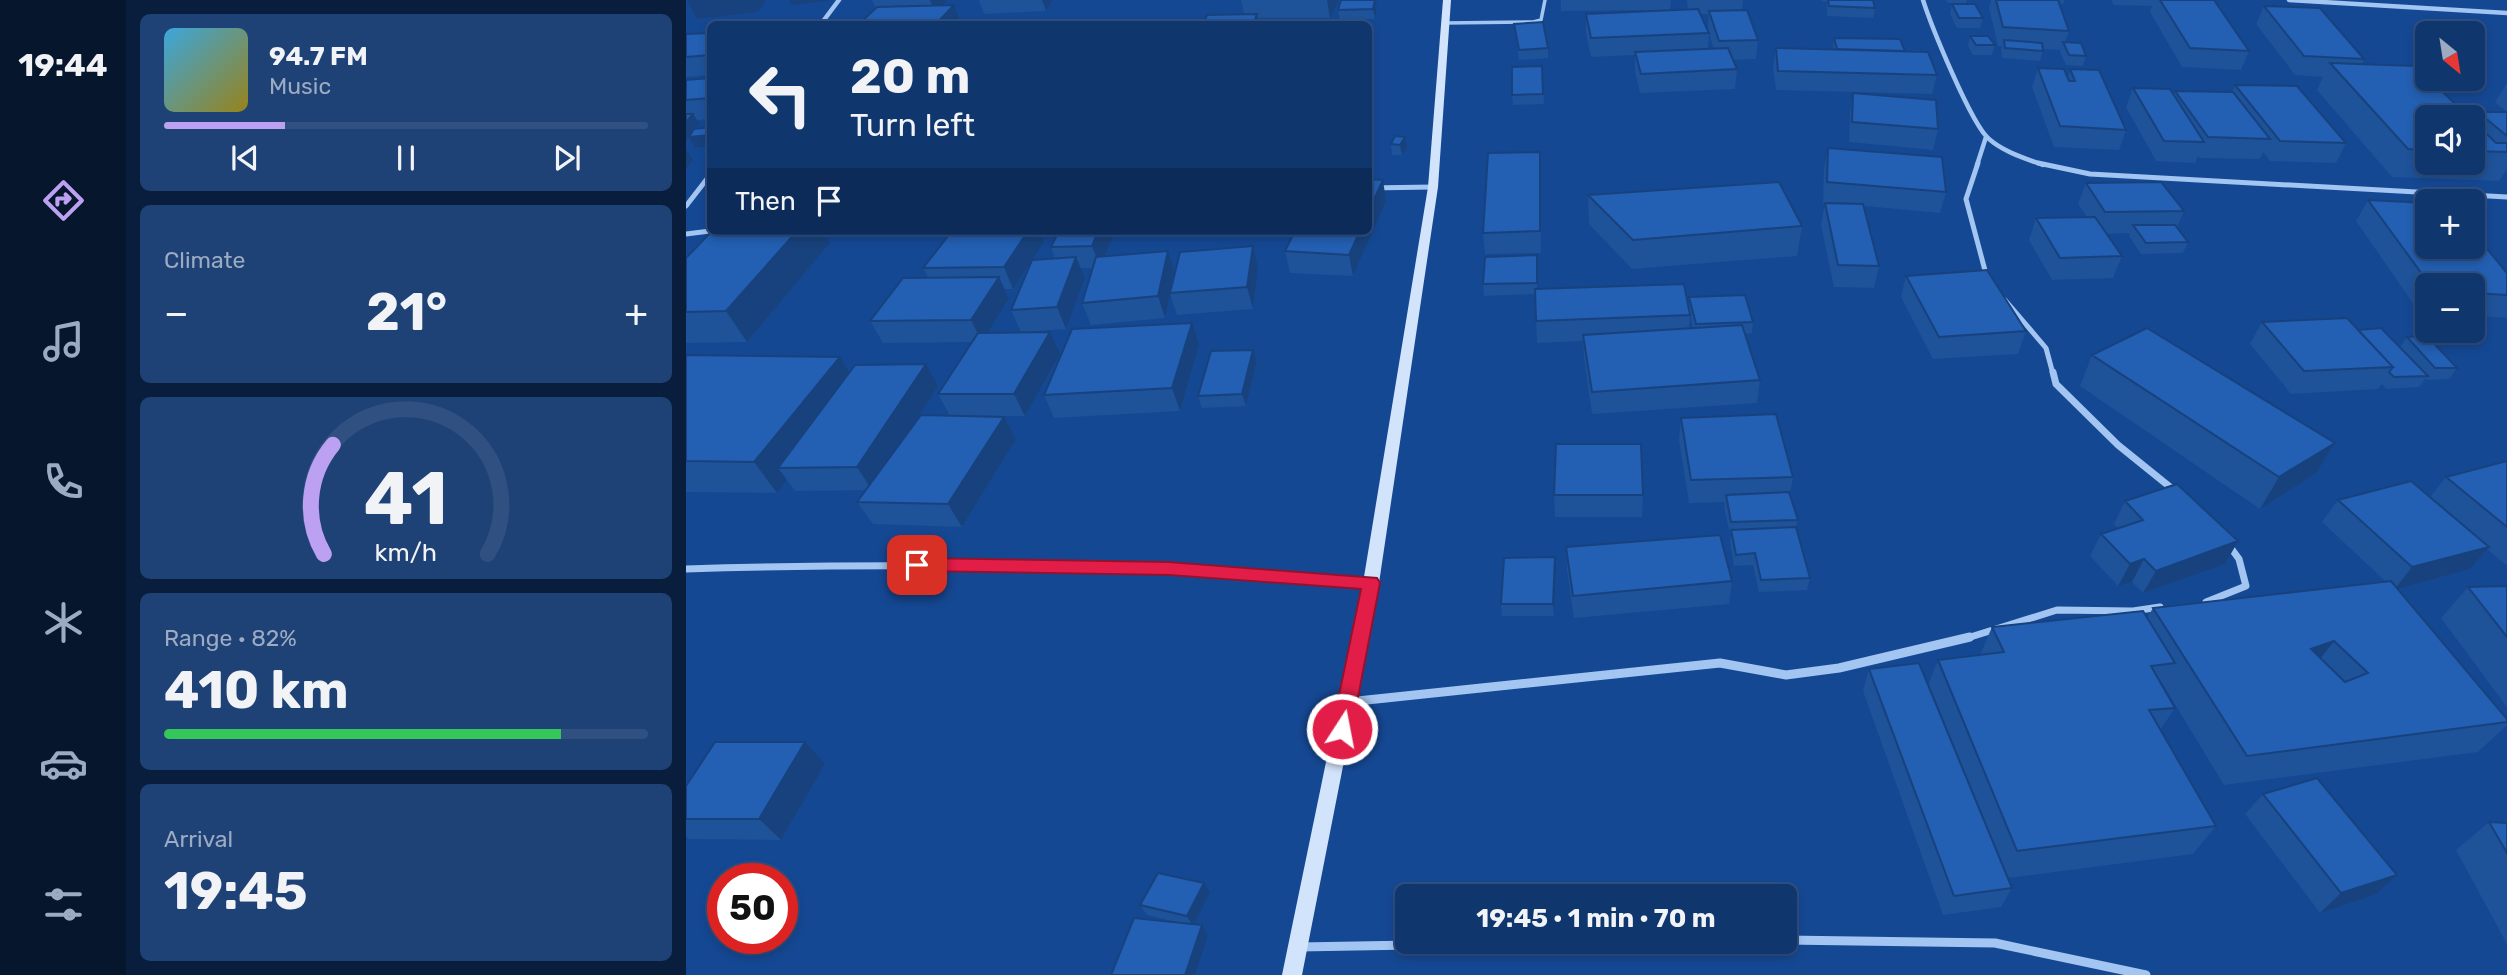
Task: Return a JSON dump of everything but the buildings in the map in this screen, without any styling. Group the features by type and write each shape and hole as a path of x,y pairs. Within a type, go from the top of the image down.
{"main road":[{"path":"1292,975 1371,583 1433,187 1447,0"}],"street":[{"path":"823,21 839,0"},
{"path":"1923,0 1934,35 1986,138 2008,152 2043,165 2090,174 2507,197"},
{"path":"2290,0 2507,13"},
{"path":"1986,138 1966,199 1987,280 2046,348 2056,384 2118,445 2186,500"},
{"path":"686,206 707,179"},
{"path":"1372,187 1433,187"},
{"path":"686,234 707,231"},
{"path":"2200,603 2213,601 2246,586 2239,559 2222,537"},
{"path":"686,569 917,565 1155,569 1371,583"},
{"path":"1348,702 1720,663 1786,675 1839,668 1944,645 2057,610 2133,611 2173,606"},
{"path":"1797,940 1995,943 2146,975"},
{"path":"1299,947 1395,945"}],"lane":[{"path":"1445,23 1533,22 1541,20 1545,0"}],"route":[{"path":"917,565 1169,569 1371,583 1342,729"}]}
